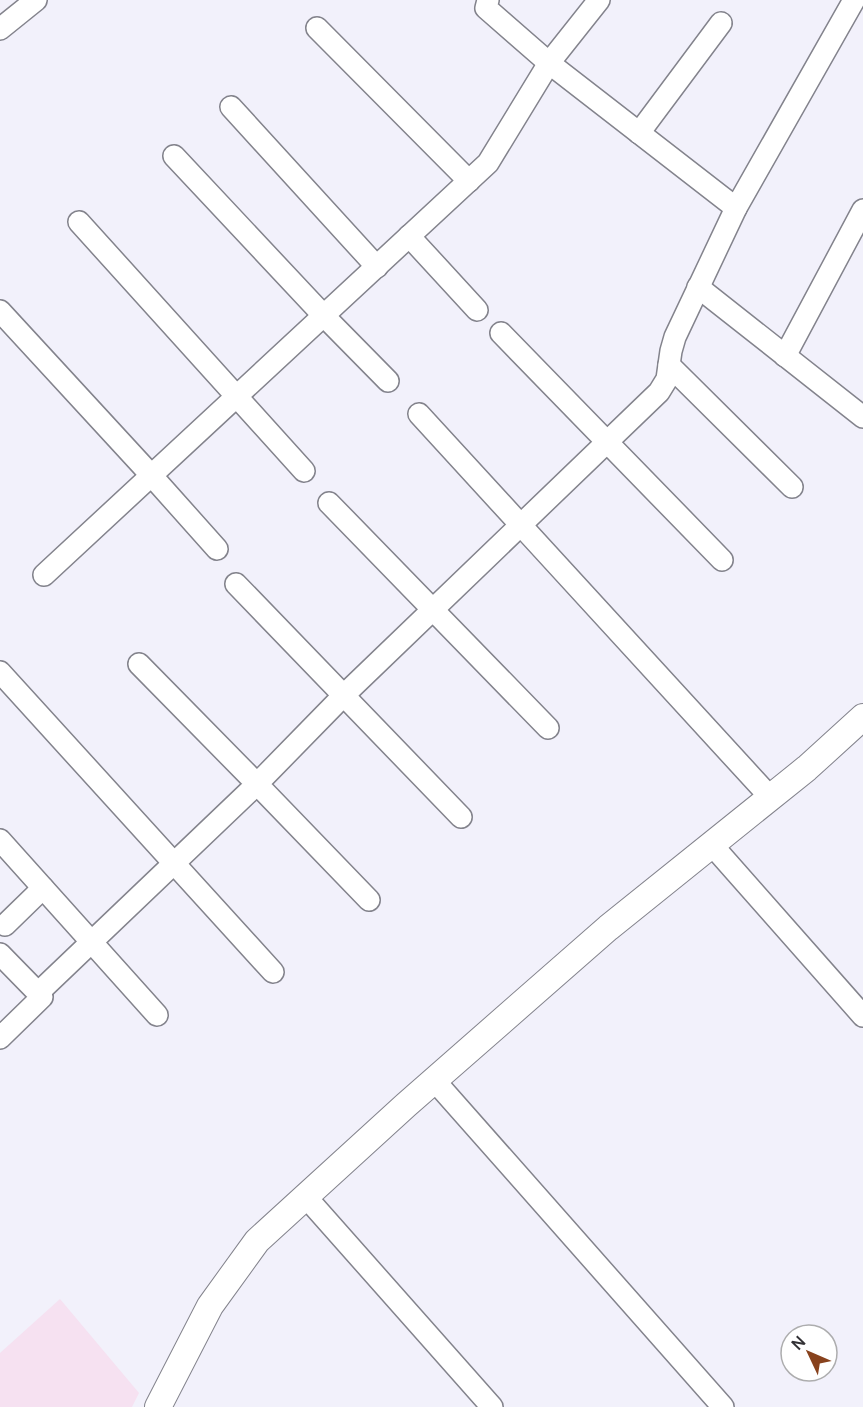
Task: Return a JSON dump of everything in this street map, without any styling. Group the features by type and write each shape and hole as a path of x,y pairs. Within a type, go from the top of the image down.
{"street":[{"path":"0,29 36,0"},
{"path":"44,575 488,163 549,63 599,0"},
{"path":"38,993 257,784 344,695 658,392 667,379 675,337 736,208 854,0"},
{"path":"483,3 549,63 736,208"},
{"path":"639,133 721,23"},
{"path":"317,28 469,181"},
{"path":"231,107 377,267"},
{"path":"174,156 388,381"},
{"path":"785,356 863,210"},
{"path":"79,222 304,471"},
{"path":"409,236 477,310"},
{"path":"698,287 863,417"},
{"path":"0,311 217,549"},
{"path":"501,333 722,560"},
{"path":"669,364 792,487"},
{"path":"419,414 770,797"},
{"path":"329,503 548,728"},
{"path":"236,584 461,817"},
{"path":"139,664 369,900"},
{"path":"0,672 273,972"},
{"path":"158,1407 210,1306 257,1241 434,1080 609,928 860,726"},
{"path":"0,840 157,1015"},
{"path":"712,845 863,1016"},
{"path":"5,925 43,888"},
{"path":"0,954 42,997 0,1038"},
{"path":"434,1080 723,1407"},
{"path":"306,1197 492,1407"}],"shaded area":[{"path":"60,1299 139,1393 132,1407 0,1407 0,1353"}]}
